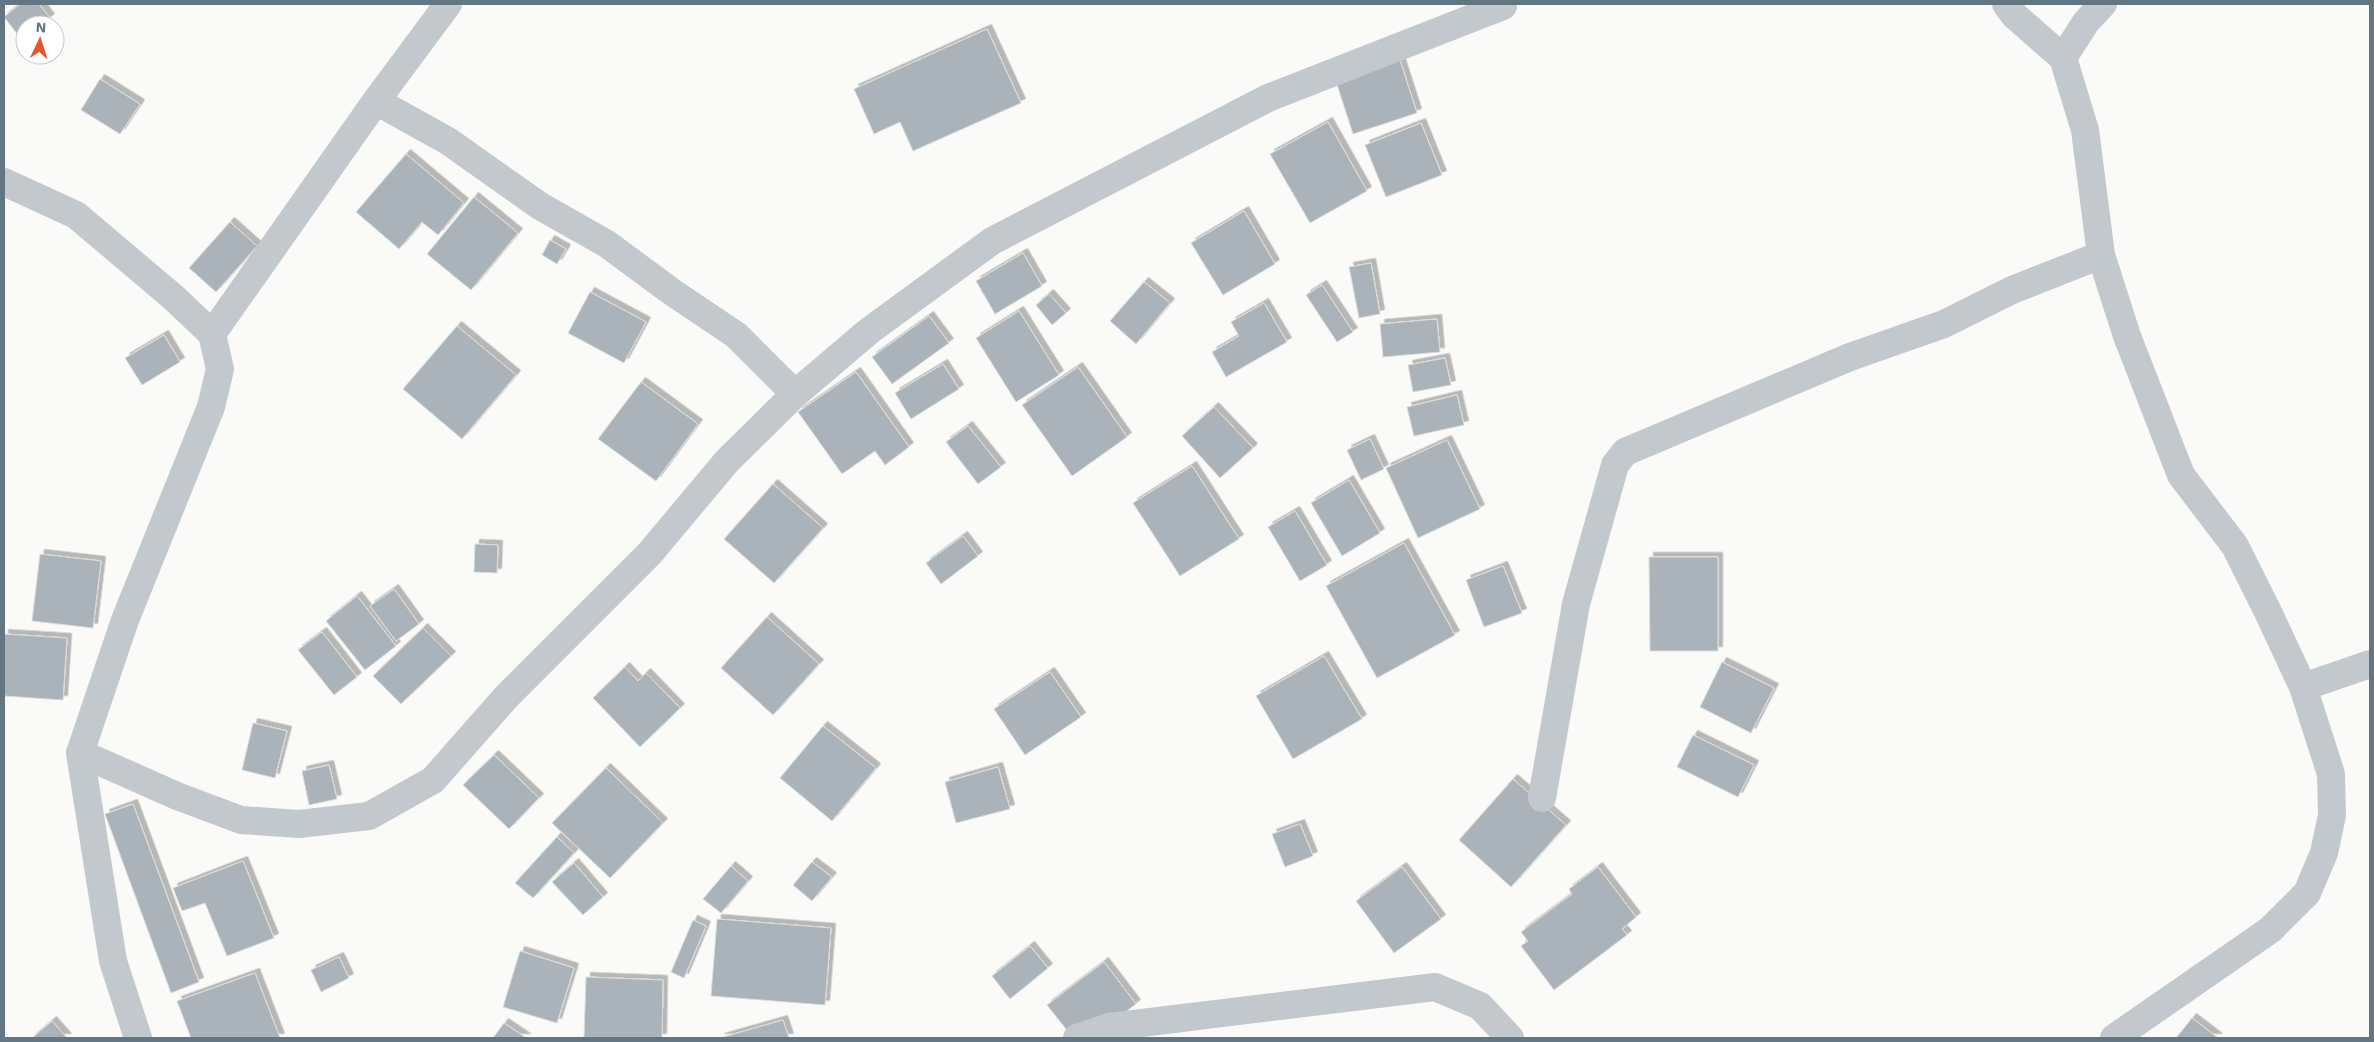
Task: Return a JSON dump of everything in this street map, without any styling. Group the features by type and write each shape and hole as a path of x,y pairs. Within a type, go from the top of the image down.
{"street":[{"path":"212,334 376,102 448,4"},
{"path":"2006,4 2015,16 2063,58 2085,130 2101,255 2127,336 2181,475 2235,546 2303,687 2331,774 2332,815 2324,853 2307,893 2270,930 2114,1038"},
{"path":"2063,58 2086,22 2103,4"},
{"path":"80,753 177,796 241,820 299,824 369,816 433,780 507,696 650,552 727,461 795,394 869,331 992,241 1268,98 1503,6"},
{"path":"376,102 448,141 540,206 607,244 672,292 736,335 795,394"},
{"path":"4,182 76,215 173,297 212,334 220,369 211,407 125,620 80,753 113,961 138,1038"},
{"path":"1542,798 1576,604 1615,465 1625,452 1850,356 1944,324 2012,290 2101,255"},
{"path":"2303,687 2370,664"},
{"path":"1076,1038 1109,1027 1435,987 1480,1006 1510,1038"}],"building":[{"path":"20,4 39,4 48,15 15,15 15,31 4,17"},
{"path":"987,29 1021,103 913,151 900,122 874,134 854,89"},
{"path":"1396,48 1417,113 1353,134 1332,69"},
{"path":"100,79 140,104 120,134 81,110"},
{"path":"1328,122 1367,191 1310,223 1270,154"},
{"path":"1421,123 1442,175 1386,197 1365,145"},
{"path":"406,154 464,203 438,235 422,222 399,249 356,212"},
{"path":"474,197 518,233 471,290 427,254"},
{"path":"1244,211 1275,264 1223,295 1191,243"},
{"path":"230,222 257,246 216,292 189,268"},
{"path":"550,240 566,249 557,264 542,255"},
{"path":"1023,253 1042,286 995,314 976,281"},
{"path":"1371,263 1380,314 1359,318 1349,267"},
{"path":"1144,282 1170,303 1136,344 1110,321"},
{"path":"1322,285 1353,332 1337,342 1306,295"},
{"path":"590,292 646,322 624,363 568,333"},
{"path":"1049,294 1066,313 1052,325 1036,305"},
{"path":"1264,303 1287,342 1226,377 1212,352 1239,336 1231,322"},
{"path":"1019,311 1059,375 1016,402 976,338"},
{"path":"929,316 949,343 892,384 872,357"},
{"path":"1437,319 1440,352 1383,357 1380,324"},
{"path":"457,326 516,375 462,439 403,389"},
{"path":"164,335 180,362 142,385 125,358"},
{"path":"1445,358 1451,385 1413,392 1408,365"},
{"path":"943,364 959,389 911,419 895,393"},
{"path":"1078,367 1127,437 1072,476 1022,405"},
{"path":"856,372 909,447 885,465 875,451 842,474 798,412"},
{"path":"641,382 698,424 656,481 598,439"},
{"path":"1457,395 1464,425 1414,436 1407,407"},
{"path":"1214,407 1253,448 1220,478 1182,436"},
{"path":"968,426 1001,467 978,484 946,442"},
{"path":"1370,439 1384,469 1361,480 1347,450"},
{"path":"1447,440 1480,509 1418,538 1386,468"},
{"path":"1192,466 1239,539 1180,576 1133,503"},
{"path":"1349,480 1380,533 1342,556 1311,503"},
{"path":"773,484 823,528 774,583 724,539"},
{"path":"1295,511 1327,565 1300,581 1268,527"},
{"path":"963,536 978,556 941,584 926,563"},
{"path":"1404,543 1455,635 1377,678 1326,586"},
{"path":"475,544 498,545 497,573 474,572"},
{"path":"40,554 101,561 93,628 32,621"},
{"path":"1649,557 1718,557 1718,651 1650,651"},
{"path":"1503,566 1522,613 1484,627 1466,580"},
{"path":"394,589 419,624 396,641 370,606"},
{"path":"357,596 396,646 365,670 326,621"},
{"path":"767,617 819,664 773,715 721,668"},
{"path":"423,628 451,656 401,704 373,676"},
{"path":"322,632 357,677 334,695 298,650"},
{"path":"4,634 67,638 63,700 4,696"},
{"path":"1324,656 1362,719 1293,759 1256,696"},
{"path":"1722,662 1774,688 1751,733 1700,707"},
{"path":"625,667 638,681 646,673 680,708 640,747 593,698"},
{"path":"1050,672 1081,717 1025,755 994,709"},
{"path":"253,723 287,731 275,778 242,770"},
{"path":"823,726 876,768 832,821 780,778"},
{"path":"1693,735 1754,765 1738,797 1677,767"},
{"path":"494,755 539,798 509,829 463,785"},
{"path":"329,765 337,799 309,805 302,771"},
{"path":"998,767 1010,809 956,823 945,782"},
{"path":"606,768 663,823 610,878 552,823"},
{"path":"1513,779 1566,825 1511,887 1459,840"},
{"path":"133,804 199,982 171,993 105,814"},
{"path":"1300,824 1313,856 1285,867 1272,834"},
{"path":"557,837 574,853 533,898 515,883"},
{"path":"243,861 274,938 227,956 205,903 182,911 173,888"},
{"path":"812,862 832,877 812,901 793,885"},
{"path":"574,863 603,897 583,915 552,882"},
{"path":"731,866 748,881 721,913 703,899"},
{"path":"1402,867 1441,919 1394,953 1356,901"},
{"path":"1598,867 1636,917 1622,929 1627,935 1554,990 1521,946 1528,941 1521,932 1572,894 1569,889"},
{"path":"717,919 831,928 825,1005 711,996"},
{"path":"693,920 706,926 684,978 671,972"},
{"path":"1030,946 1048,968 1010,999 992,976"},
{"path":"520,951 574,968 557,1023 503,1007"},
{"path":"339,957 349,978 321,992 311,970"},
{"path":"1104,962 1136,1004 1091,1038 1073,1038 1047,1005"},
{"path":"255,973 280,1038 191,1038 177,1001"},
{"path":"586,977 663,980 662,1038 584,1038"},
{"path":"2192,1018 2218,1038 2176,1038"},
{"path":"783,1020 789,1038 720,1038"},
{"path":"52,1021 67,1038 32,1038"},
{"path":"504,1023 526,1038 493,1038"}]}
